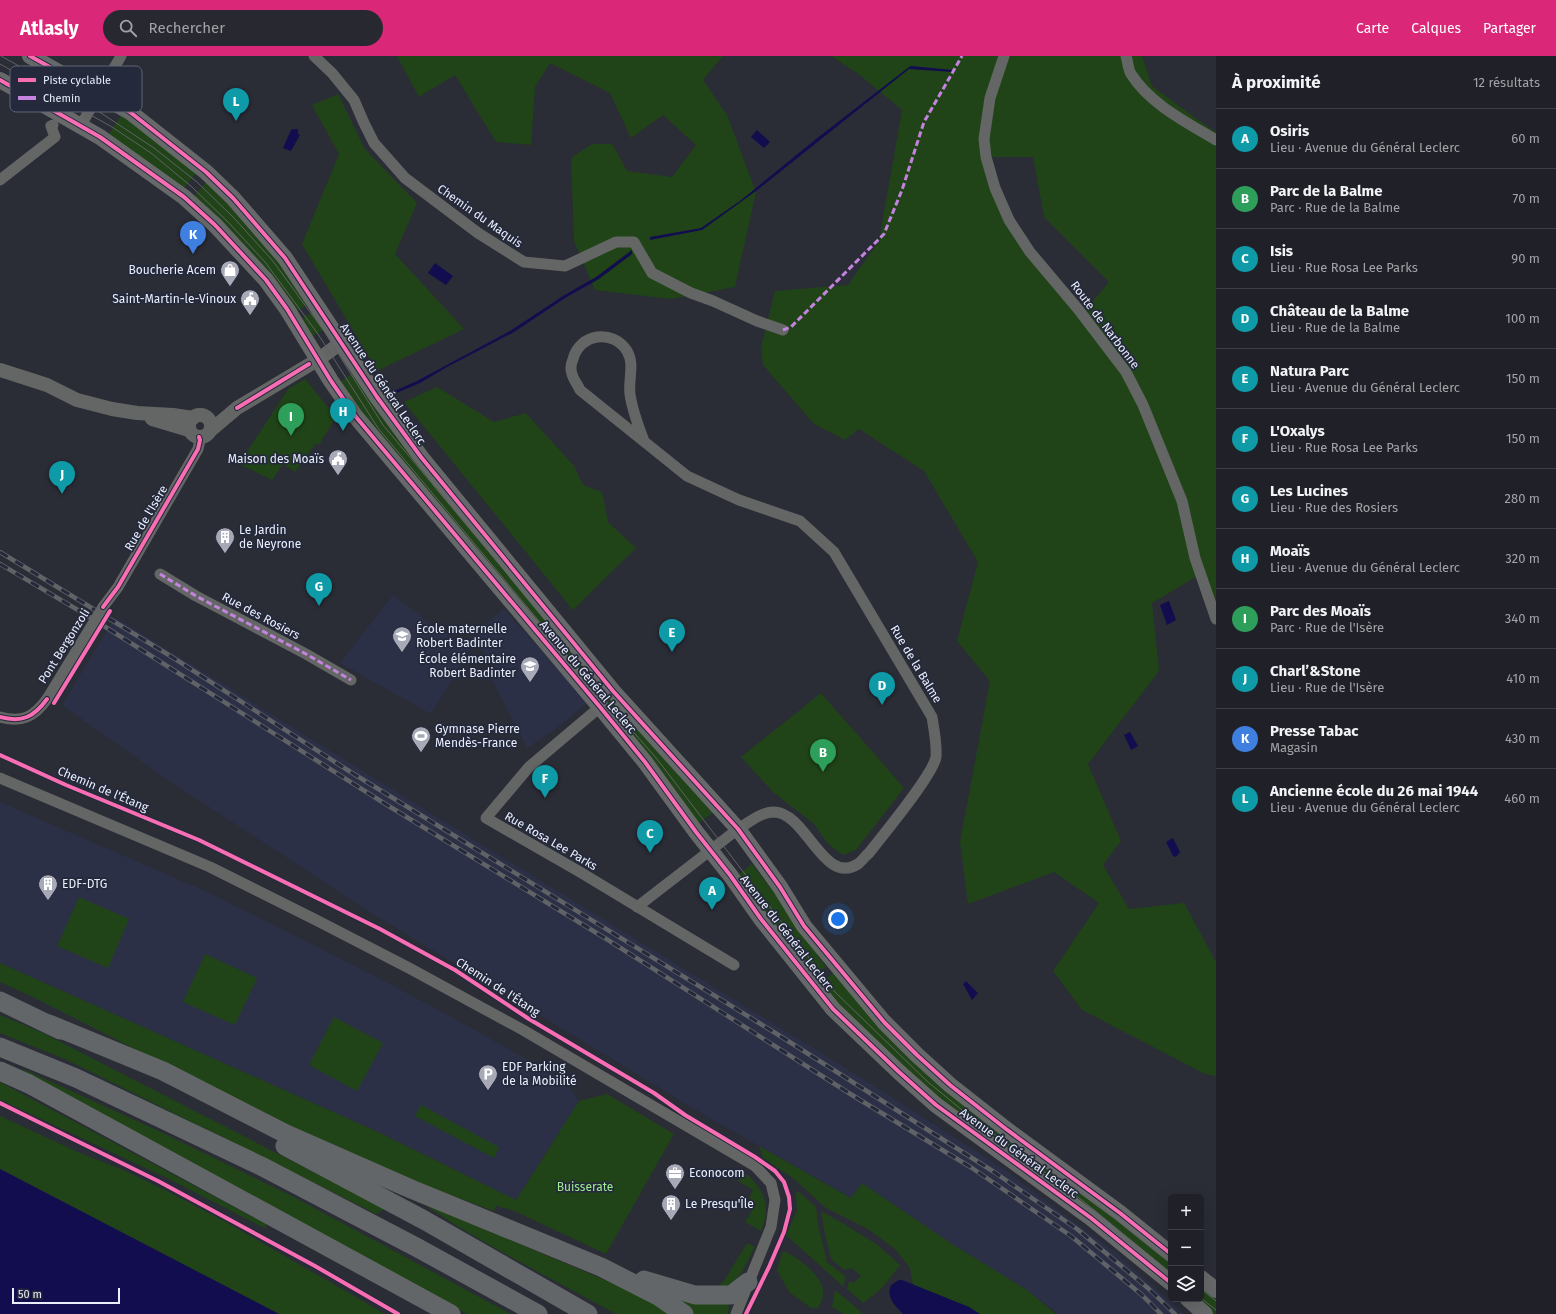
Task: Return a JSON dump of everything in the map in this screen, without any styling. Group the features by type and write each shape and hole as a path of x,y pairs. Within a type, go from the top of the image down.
{"highway":[{"path":"0,1001 159,1078 424,1220 588,1314"},
{"path":"49,1024 163,1071 293,1137 411,1189 601,1267 658,1296 684,1314"},
{"path":"0,1047 76,1078 261,1166 416,1247 538,1314"},
{"path":"0,1071 36,1088 451,1314"},
{"path":"601,1267 695,1295 731,1295 748,1282"}],"main road":[{"name":"Avenue du Général Leclerc","path":"30,56 48,66"},
{"name":"Avenue du Général Leclerc","path":"0,80 10,86"},
{"name":"Avenue du Général Leclerc","path":"58,112 100,137 184,197 215,225 266,280 287,309 319,359 331,381 356,417 645,762 761,918 833,1009 858,1034 936,1105 1091,1218 1168,1281"},
{"name":"Avenue du Général Leclerc","path":"128,112 206,172 233,198 285,258 342,342 377,398 421,457 613,691 738,829 780,886 804,926 884,1022 917,1056 950,1085 1006,1129 1120,1213 1168,1252"},
{"path":"1204,1280 1216,1290"},
{"path":"1191,1302 1205,1314"}],"street":[{"path":"115,66 121,56"},
{"name":"Chemin du Maquis","path":"314,56 332,73 354,100 374,143 405,178 478,233 524,262 565,266 616,242 634,242 652,273 756,321 783,330"},
{"name":"Route de Narbonne","path":"1004,56 990,98 984,140 986,157 994,188 1010,220 1030,252 1078,309 1126,372 1133,385 1143,405 1182,501 1195,558 1216,619"},
{"path":"1126,56 1130,73 1147,93 1176,116 1216,140"},
{"path":"81,125 89,112"},
{"path":"0,180 55,137 51,126 52,124"},
{"name":"Rue de la Balme","path":"644,441 634,413 630,392 631,364 628,352 620,344 610,338 596,337 584,342 575,351 571,366 572,374 580,390 687,476 739,500 800,521 834,552 932,717 936,737 936,758 925,780 869,853 858,863 847,868 837,867 826,860 795,822 782,814 772,812 761,816 738,829 710,850"},
{"path":"0,370 47,385 77,400 112,409 199,426 237,408 301,368 319,359 342,342"},
{"name":"Rue de l'Isère","path":"103,607 118,587 198,449 200,440 199,426"},
{"name":"Rue des Rosiers","path":"160,574 196,596 306,654 351,680"},
{"name":"Pont Bergonzoli","path":"0,717 10,720 22,719 39,710 103,607"},
{"name":"Rue Rosa Lee Parks","path":"600,707 528,767 486,818 734,965"},
{"name":"Chemin de l'Étang","path":"0,778 210,867 318,921 409,968 523,1030 755,1166 771,1183 775,1200 771,1227 736,1314"},
{"path":"637,907 710,850"}],"shaded area":[{"path":"911,66 953,70 952,72 909,69 756,191 702,230 650,240 650,237 701,228 740,201 816,139"},
{"path":"298,129 298,134 300,135 291,151 283,148 291,130"},
{"path":"757,130 770,142 764,148 751,137"},
{"path":"632,250 632,254 599,279 565,298 514,332 420,383 394,394 392,392 417,381 510,331 563,296 596,277"},
{"path":"435,263 453,276 446,285 428,273"},
{"path":"393,595 430,623 465,645 487,623 504,609 588,702 557,728 527,748 488,672 495,666 475,641 431,714 340,663"},
{"path":"1169,601 1176,620 1167,625 1160,605"},
{"path":"115,617 860,1077 1002,1168 1116,1253 1168,1300 1168,1302 1171,1302 1184,1314 1058,1314 1027,1290 952,1244 862,1183 852,1198 706,1116 368,911 162,776 62,705"},
{"path":"1130,732 1138,746 1131,750 1124,735"},
{"path":"0,802 207,892 428,1004 564,1080 579,1101 516,1200 376,1131 0,963"},
{"path":"1173,838 1180,852 1176,857 1173,856 1166,842"},
{"path":"966,981 978,993 972,1000 963,984"},
{"path":"0,1169 279,1314 0,1314"},
{"path":"899,1280 969,1307 980,1314 903,1314 890,1298 891,1285"}],"green space":[{"path":"397,56 723,56 703,80 727,115 756,192 735,287 671,299 595,290 574,241 571,158 592,144 612,144 627,171 672,177 696,145 663,115 631,138 610,93 550,63 535,87 531,145 496,142 455,75 419,97"},
{"path":"831,56 1142,56 1152,86 1216,132 1216,605 1201,574 1152,603 1159,671 1088,764 1121,841 1103,865 1129,909 1184,903 1216,962 1216,1076 1205,1074 1082,1010 1053,971 1099,903 1054,872 968,904 960,842 990,681 957,641 978,562 924,471 859,429 845,440 814,424 763,365 761,347 775,291 848,285 879,241 902,110 861,76","holes":["992,157 1033,157 1044,217 1109,282 1083,313 1008,223"]},
{"path":"338,94 365,149 417,203 395,254 464,329 377,371 302,244 339,154 312,105"},
{"path":"122,114 198,171 182,190 108,135"},
{"path":"206,182 263,239 310,303 295,312 192,199"},
{"path":"315,310 326,328 311,337 300,320"},
{"path":"354,372 718,809 696,825 339,383"},
{"path":"305,379 336,417 319,445 316,443 295,472 283,464 272,480 239,464 288,389"},
{"path":"437,387 494,422 526,413 574,466 583,485 602,492 608,522 636,548 573,610 404,402"},
{"path":"821,693 904,788 856,850 843,855 827,843 814,824 773,792 741,757"},
{"path":"752,864 820,953 817,955 826,967 812,977 745,888 748,886 739,874"},
{"path":"79,897 129,919 108,968 57,946"},
{"path":"205,954 257,978 235,1025 183,1002"},
{"name":"Buisserate","path":"0,963 376,1131 516,1200 579,1101 607,1094 674,1134 606,1254 512,1210 496,1206 494,1211 389,1173 285,1126 37,999 0,982"},
{"path":"835,972 854,995 1168,1257 1168,1277 938,1101 825,993 828,989 822,981"},
{"path":"0,1015 45,1034 385,1209 376,1214 67,1060 0,1033"},
{"path":"334,1017 383,1043 357,1091 309,1065"},
{"path":"21,1068 163,1133 294,1197 511,1314 467,1314 31,1077"},
{"path":"0,1082 266,1224 266,1229 169,1179 0,1100"},
{"path":"421,1105 499,1147 494,1158 415,1116"},
{"path":"0,1116 167,1191 226,1222 385,1314 279,1314 0,1169"},
{"path":"759,1146 851,1198 862,1183 952,1244 1027,1290 1056,1314 980,1314 969,1307 913,1285 910,1268 895,1249 868,1229 826,1208 793,1178 763,1158"},
{"path":"744,1172 757,1185 764,1198 766,1214 761,1231 745,1222 756,1204 749,1198 753,1190 738,1181"},
{"path":"798,1191 816,1207 818,1224 827,1262 845,1276 844,1287 786,1235 797,1211 796,1195"},
{"path":"422,1203 664,1305 674,1314 616,1314 507,1255 457,1226"},
{"path":"821,1211 876,1244 900,1265 882,1288 863,1303 847,1289 849,1281 853,1283 861,1276 852,1268 844,1270 831,1259"},
{"path":"747,1243 755,1247 742,1272 735,1281 724,1288 719,1286 725,1279"},
{"path":"783,1251 801,1261 822,1284 822,1299 818,1308 811,1308 789,1292 777,1270"},
{"path":"1204,1287 1216,1297 1216,1314 1213,1314 1199,1302 1204,1302"},
{"path":"835,1290 862,1314 844,1314 832,1307"},
{"path":"669,1291 724,1302 729,1306 728,1314 694,1314 685,1304"}],"tram line":[{"path":"1,56 19,66"},
{"path":"0,64 10,70"},
{"path":"85,112 112,127 151,153 192,187 229,223 265,262 318,334 378,428 588,680 657,759 835,992 928,1082 962,1110 1083,1201 1168,1271"},
{"path":"100,112 154,148 197,182 234,218 272,260 324,331 383,425 499,564"},
{"path":"1042,1163 1088,1197 1168,1261"},
{"path":"1204,1291 1216,1301"},
{"path":"1204,1300 1216,1310"}],"railway":[{"path":"0,552 172,657 349,771 777,1034 994,1172 1077,1229 1149,1289 1175,1314"},
{"path":"0,564 88,616 387,805 608,940 852,1095 972,1168 1071,1236 1142,1295 1161,1314"}],"marked path":[{"path":"783,330 791,327 884,234 902,190 924,122 962,56"},
{"path":"160,574 196,596 306,654 351,680"}],"cycle path":[{"path":"30,56 48,66"},
{"path":"0,80 10,86"},
{"path":"56,112 100,137 184,197 215,225 266,280 287,309 331,381 356,417 645,762 696,832 730,875 761,919 833,1009 936,1105 1091,1218 1168,1281"},
{"path":"130,112 206,172 233,198 285,258 377,397 421,457 613,691 738,829 780,887 804,926 884,1022 950,1085 1006,1129 1120,1213 1168,1252"},
{"path":"237,408 309,364"},
{"path":"103,607 118,587 198,449 200,440 199,437"},
{"path":"54,703 110,611"},
{"path":"0,717 8,719 21,719 27,717 37,710 47,699"},
{"path":"0,755 66,785 199,840 380,929 455,970 529,1019 654,1093 685,1115 755,1157 775,1171 784,1182 789,1197 790,1209 784,1232 746,1314"},
{"path":"0,1103 158,1181 315,1266 398,1314"}],"place":[{"name":"Ancienne école du 26 mai 1944","path":"236,121"},
{"name":"Presse Tabac","path":"193,254"},
{"name":"Boucherie Acem","path":"230,287"},
{"name":"Saint-Martin-le-Vinoux","path":"250,316"},
{"name":"Moaïs","path":"343,431"},
{"name":"Parc des Moaïs","path":"291,436"},
{"name":"Maison des Moaïs","path":"338,476"},
{"name":"Charl’&Stone","path":"62,494"},
{"name":"Le Jardin de Neyrone","path":"225,554"},
{"name":"Les Lucines","path":"319,606"},
{"name":"Natura Parc","path":"672,652"},
{"name":"École maternelle Robert Badinter","path":"402,653"},
{"name":"École élémentaire Robert Badinter","path":"530,683"},
{"name":"Château de la Balme","path":"882,705"},
{"name":"Gymnase Pierre Mendès-France","path":"421,753"},
{"name":"Parc de la Balme","path":"823,772"},
{"name":"L'Oxalys","path":"545,798"},
{"name":"Isis","path":"650,853"},
{"name":"EDF-DTG","path":"48,901"},
{"name":"Osiris","path":"712,910"},
{"name":"EDF Parking de la Mobilité","path":"488,1091"},
{"name":"Econocom","path":"675,1190"},
{"name":"Le Presqu'Île","path":"671,1221"}]}
